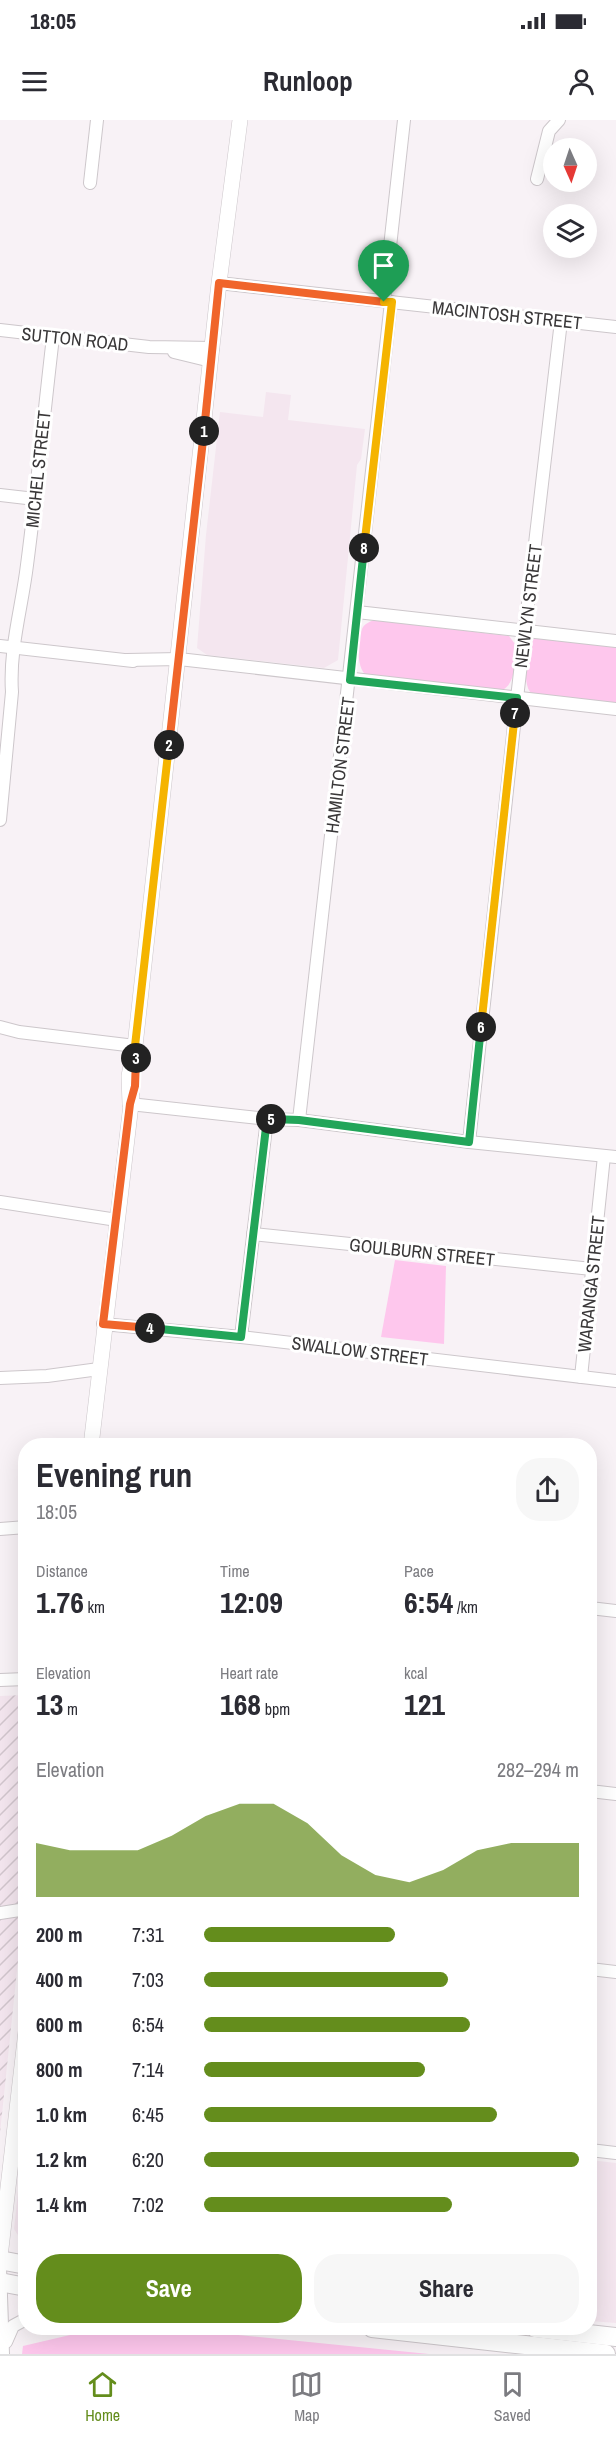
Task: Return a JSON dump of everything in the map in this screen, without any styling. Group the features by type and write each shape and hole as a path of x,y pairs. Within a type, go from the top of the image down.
{"highway":[{"path":"0,2259 18,2263"},
{"path":"0,2282 18,2285"},
{"path":"435,2335 606,2354"},
{"path":"597,2335 616,2337"}],"main road":[{"path":"91,1438 130,1104 129,1073 135,1046 182,662 219,283 240,120"},
{"path":"0,2259 3,2207 18,2116"}],"street":[{"path":"90,183 97,120"},
{"name":"HAMILTON STREET","path":"299,1120 350,680 404,120"},
{"path":"537,179 549,131 559,120"},
{"name":"MACINTOSH STREET","path":"219,283 616,327"},
{"name":"NEWLYN STREET","path":"469,1142 561,321"},
{"name":"SUTTON ROAD","path":"0,330 212,354"},
{"name":"MICHEL STREET","path":"0,820 12,692 11,674 18,648 17,621 22,602 53,337"},
{"path":"0,495 35,499"},
{"path":"357,612 616,641"},
{"path":"0,646 127,660 182,662 616,709"},
{"path":"0,1019 19,1032"},
{"path":"0,1027 19,1032 135,1046"},
{"path":"130,1104 267,1119 299,1120 469,1142 610,1156"},
{"path":"241,1337 267,1119"},
{"name":"WARANGA STREET","path":"581,1377 592,1269 610,1156"},
{"path":"0,1202 117,1220"},
{"name":"GOULBURN STREET","path":"253,1234 592,1269"},
{"name":"SWALLOW STREET","path":"103,1324 241,1337 616,1381"},
{"path":"0,1378 98,1375"},
{"path":"0,1528 18,1527"},
{"path":"597,1609 616,1611"},
{"path":"0,1680 18,1679"},
{"path":"597,1792 616,1794"},
{"path":"0,1915 18,1911"},
{"path":"0,1915 18,1917"},
{"path":"597,1970 616,1972"},
{"path":"597,2151 616,2153"},
{"path":"0,2267 3,2353"},
{"path":"3,2353 8,2334 13,2326 18,2323"}],"shaded area":[{"path":"266,392 291,395 288,420 365,429 361,459 357,465 338,660 324,668 207,655 197,648 206,535 220,412 263,417"},
{"path":"374,620 509,636 515,644 512,678 509,684 500,691 367,676 359,661 359,640 363,627"},
{"path":"535,637 616,645 616,704 531,693 526,682 526,665 529,648"},
{"path":"395,1260 446,1266 444,1344 381,1337"},
{"path":"18,1695 18,1961 0,2133 0,1696"},
{"path":"597,2161 616,2163 616,2323 597,2322"},
{"path":"18,2192 18,2235 14,2229"},
{"path":"70,2335 238,2335 429,2354 22,2354 23,2346"}],"route":[{"path":"219,283 384,302 392,302 350,680 517,698 469,1142 299,1120 267,1119 241,1337 103,1324 130,1104 135,1086 135,1046 219,283"}]}
